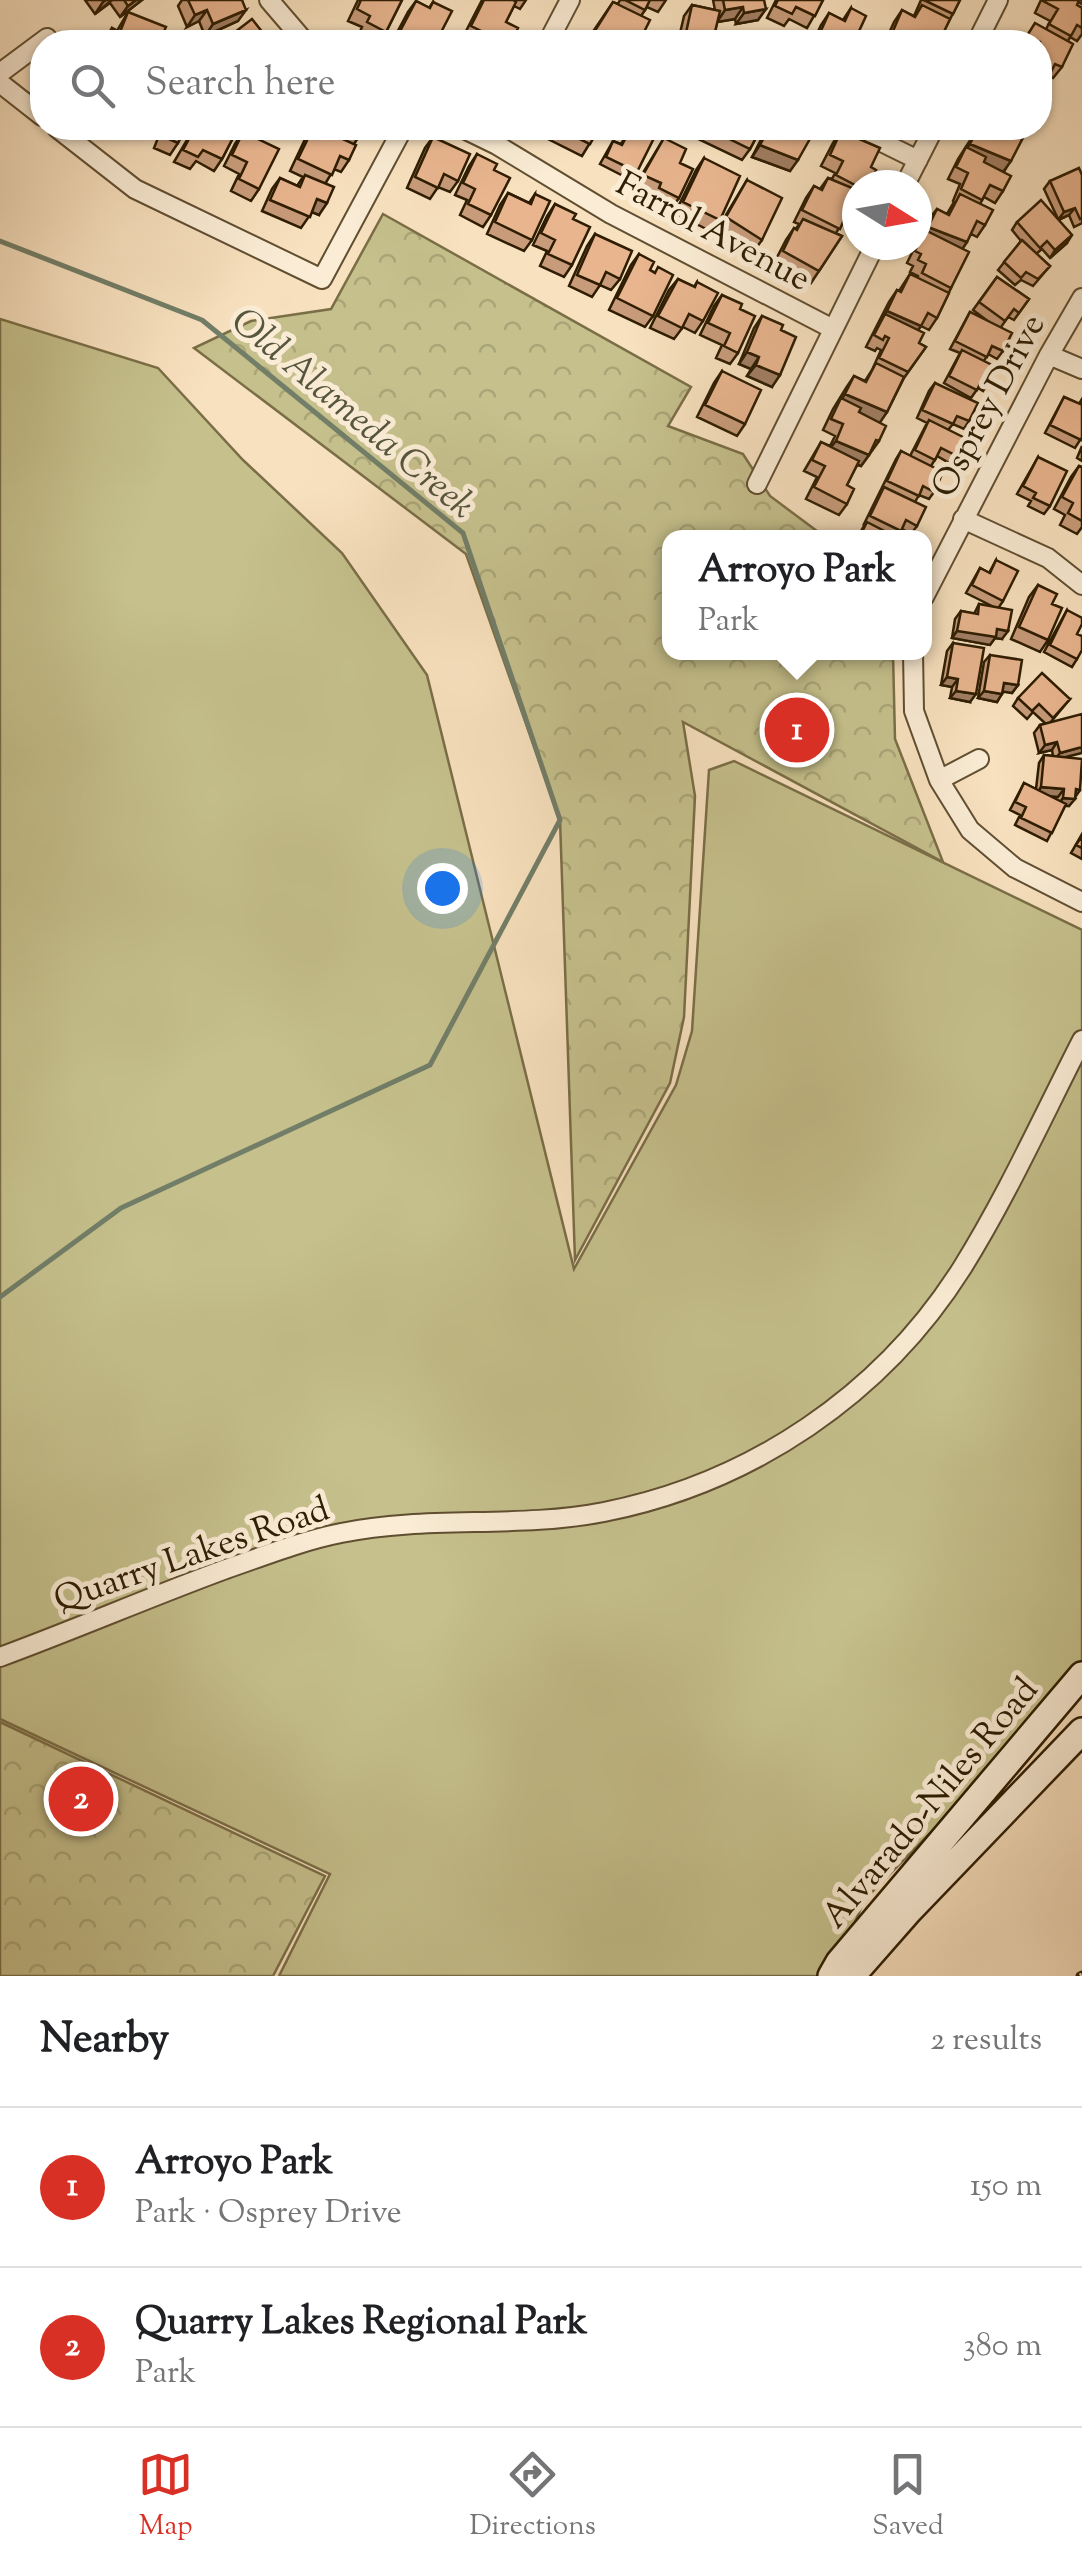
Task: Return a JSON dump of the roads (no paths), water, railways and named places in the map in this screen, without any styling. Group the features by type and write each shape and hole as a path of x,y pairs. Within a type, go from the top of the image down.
{"main road":[{"name":"Alvarado-Niles Road","path":"832,1976 839,1962 1082,1675"},
{"name":"Alvarado-Niles Road","path":"852,1976 1082,1731"}],"street":[{"path":"554,30 570,0"},
{"path":"983,30 998,0"},
{"path":"276,3 296,30"},
{"path":"0,73 30,51"},
{"path":"0,83 30,107"},
{"path":"72,140 135,189 322,280 397,140"},
{"name":"Farrol Avenue","path":"507,140 610,214 833,328"},
{"path":"877,140 918,160"},
{"path":"913,170 928,140"},
{"path":"758,484 867,260"},
{"name":"Osprey Drive","path":"932,582 1049,354 1082,298"},
{"path":"1049,354 1082,369"},
{"path":"963,519 1048,558 1082,584"},
{"path":"913,660 914,712 940,780 970,830 1016,868 1082,902"},
{"path":"940,780 978,759"},
{"name":"Quarry Lakes Road","path":"0,1656 296,1544 390,1524 529,1520 603,1512 676,1493 765,1454 825,1416 864,1383 932,1309 985,1228 1082,1040"}],"waterway":[{"name":"Old Alameda Creek","path":"0,241 202,320 463,533 560,820 430,1065 121,1208 0,1297"}],"place":[{"name":"Arroyo Park","path":"797,730"},
{"name":"Quarry Lakes Regional Park","path":"81,1799"}]}
